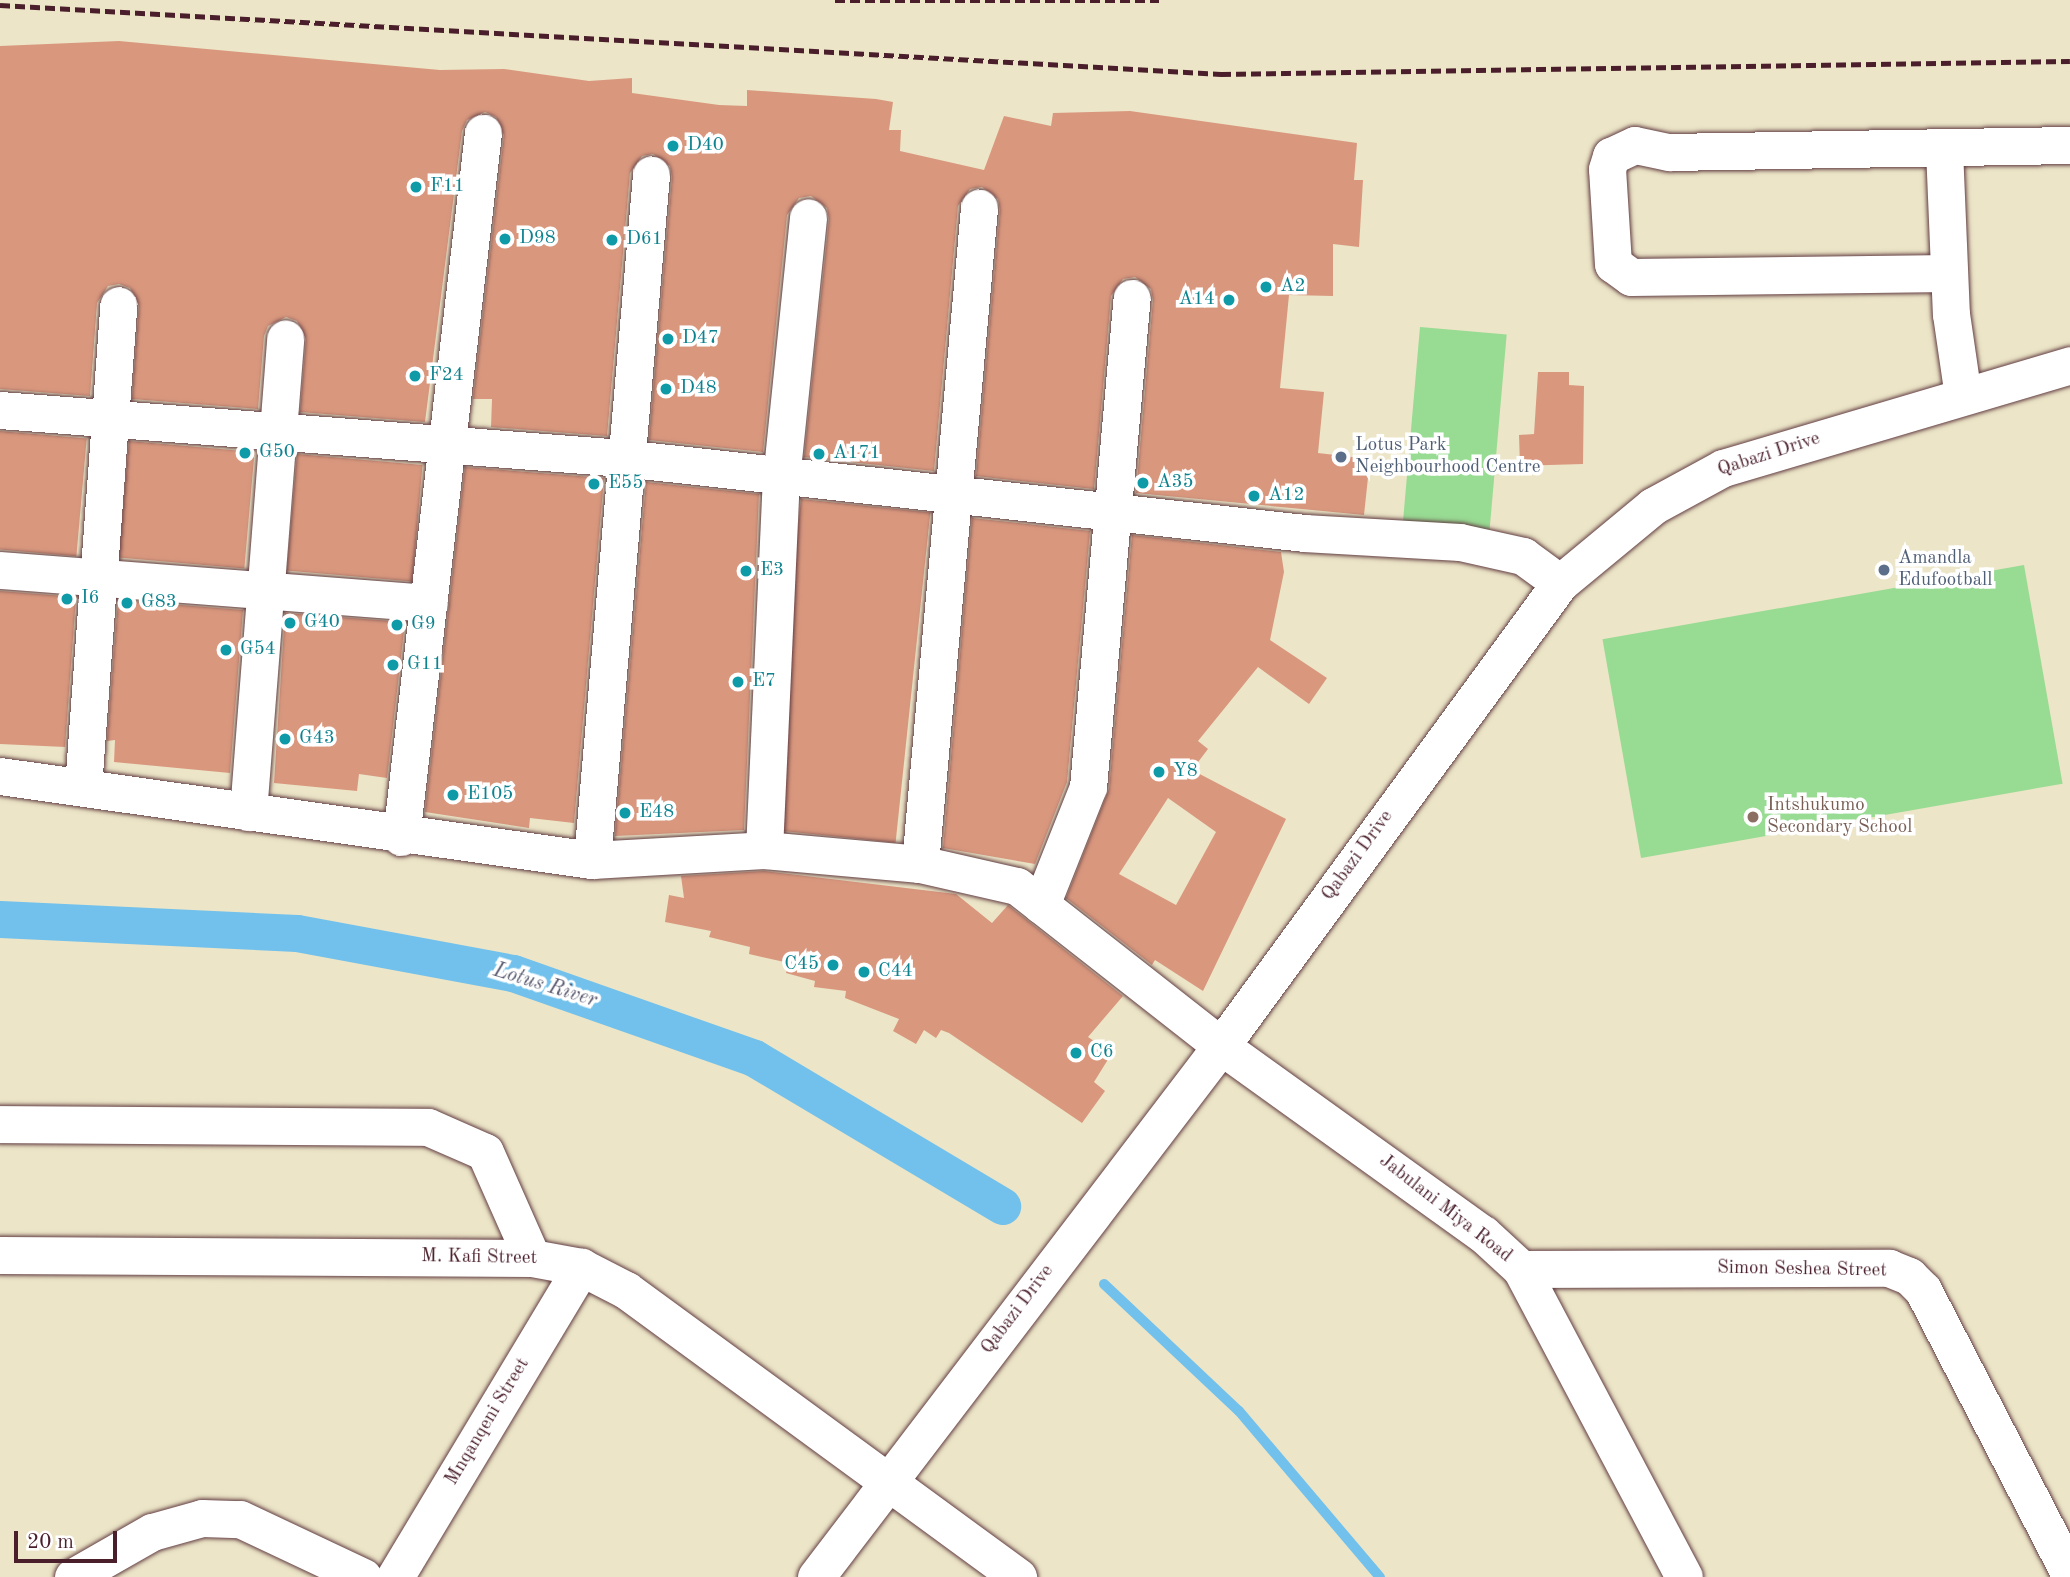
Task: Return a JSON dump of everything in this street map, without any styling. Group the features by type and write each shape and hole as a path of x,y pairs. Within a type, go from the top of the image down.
{"street":[{"path":"401,836 483,133"},
{"path":"1949,273 1632,277 1613,264 1606,169 1611,156 1635,145 1669,152 2070,145"},
{"path":"1944,149 1949,273 1963,396"},
{"path":"592,860 623,458 651,175"},
{"path":"920,864 979,208"},
{"path":"764,850 782,479 808,217"},
{"path":"1041,905 1088,787 1132,298"},
{"path":"83,788 118,305"},
{"path":"248,812 285,338"},
{"name":"Qabazi Drive","path":"816,1577 1221,1046 1560,583 1653,506 1723,468 2070,365"},
{"path":"0,410 276,430 447,448 623,458 782,479 1114,508 1304,533 1494,546 1560,583"},
{"path":"0,570 99,574 429,603"},
{"name":"Jabulani Miya Road","path":"0,776 401,836 592,860 764,850 920,864 999,878 1041,905 1221,1046 1483,1234 1521,1269 1684,1577"},
{"path":"0,1124 428,1127 485,1152 532,1258"},
{"name":"M. Kafi Street","path":"1,1260 532,1258 581,1267 626,1290 890,1480 1018,1577"},
{"name":"Mnqanqeni Street","path":"395,1577 581,1267"},
{"name":"Simon Seshea Street","path":"1521,1269 1889,1268 1909,1276 1923,1290 2070,1576"},
{"path":"73,1577 152,1532 202,1518 240,1519 363,1577"}],"green space":[{"path":"1420,327 1507,335 1489,534 1403,526"},
{"path":"2024,565 2063,784 1641,858 1603,639"}],"building":[{"path":"119,41 440,70 504,69 589,81 632,78 632,93 719,105 747,106 747,90 876,99 893,102 889,130 901,130 900,151 984,170 1004,116 1051,126 1053,113 1130,111 1357,143 1354,180 1363,180 1359,247 1333,244 1333,296 1289,295 1280,388 1324,392 1318,453 1370,459 1364,515 1136,493 1153,300 1151,289 1135,277 1123,279 1111,296 1094,489 976,476 1000,210 998,199 982,187 970,189 958,206 934,471 804,457 829,219 827,208 811,196 799,198 787,215 763,452 649,440 672,177 670,166 653,154 642,156 630,173 607,436 491,427 492,399 473,399 504,135 496,117 485,112 467,120 462,131 425,422 300,412 306,339 297,321 286,317 268,326 264,336 258,409 132,399 139,306 130,288 119,284 108,286 97,303 90,396 0,389 0,46"},
{"path":"1538,372 1569,372 1569,385 1584,386 1583,464 1520,466 1519,435 1534,434"},
{"path":"0,431 87,439 76,556 0,549"},
{"path":"129,441 255,452 244,569 119,558"},
{"path":"297,454 423,465 412,582 287,571"},
{"path":"465,467 604,478 574,823 530,818 529,828 425,812"},
{"path":"646,482 759,494 744,830 615,836"},
{"path":"801,499 930,513 896,843 766,829"},
{"path":"972,518 1090,531 1067,782 1035,864 943,848"},
{"path":"1132,535 1281,552 1284,572 1270,640 1327,678 1309,704 1258,667 1198,741 1208,749 1192,770 1286,819 1203,991 1155,960 1152,965 1066,898 1109,789","holes":["1168,798 1216,832 1176,905 1119,874"]},
{"path":"0,591 76,597 65,747 0,744"},
{"path":"118,600 243,610 230,773 114,762 115,740 107,741"},
{"path":"285,613 405,622 387,778 359,774 357,791 274,783"},
{"path":"764,871 956,894 992,923 1008,905 1123,996 1088,1037 1112,1053 1094,1082 1105,1091 1082,1123 949,1033 941,1030 936,1038 924,1030 916,1044 893,1031 899,1019 845,998 846,991 814,987 815,981 786,973 789,963 749,954 750,947 709,937 711,931 665,922 669,895 684,898 681,876"}],"waterway":[{"name":"Lotus River","path":"0,919 297,933 513,973 754,1058 1002,1206"},
{"path":"1104,1284 1239,1411 1380,1577"}],"railway":[{"path":"835,0 1159,0"},
{"path":"0,5 1221,74 2070,61"}],"place":[{"name":"D40","path":"673,146"},
{"name":"F11","path":"416,187"},
{"name":"D98","path":"505,239"},
{"name":"D61","path":"612,240"},
{"name":"A2","path":"1266,287"},
{"name":"A14","path":"1229,300"},
{"name":"D47","path":"668,339"},
{"name":"F24","path":"415,376"},
{"name":"D48","path":"666,389"},
{"name":"G50","path":"245,453"},
{"name":"A171","path":"819,454"},
{"name":"Lotus Park Neighbourhood Centre","path":"1341,457"},
{"name":"A35","path":"1143,483"},
{"name":"E55","path":"594,484"},
{"name":"A12","path":"1254,496"},
{"name":"Amandla Edufootball","path":"1884,570"},
{"name":"E3","path":"746,571"},
{"name":"I6","path":"67,599"},
{"name":"G83","path":"127,603"},
{"name":"G40","path":"290,623"},
{"name":"G9","path":"397,625"},
{"name":"G54","path":"226,650"},
{"name":"G11","path":"393,665"},
{"name":"E7","path":"738,682"},
{"name":"G43","path":"285,739"},
{"name":"Y8","path":"1159,772"},
{"name":"E105","path":"453,795"},
{"name":"E48","path":"625,813"},
{"name":"Intshukumo Secondary School","path":"1753,817"},
{"name":"C45","path":"833,965"},
{"name":"C44","path":"864,972"},
{"name":"C6","path":"1076,1053"}]}
